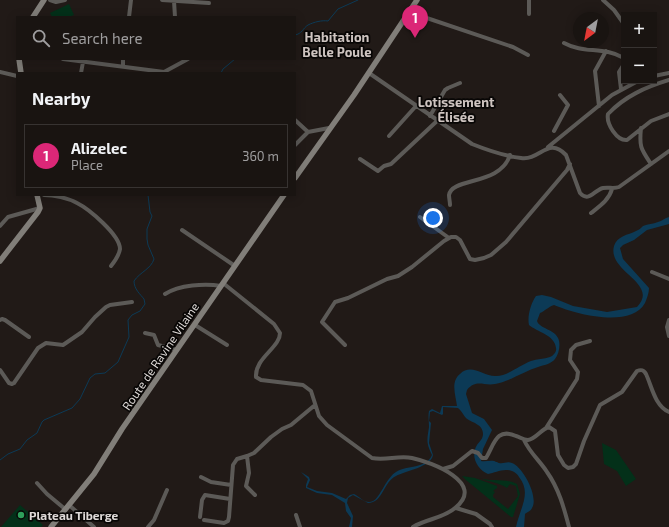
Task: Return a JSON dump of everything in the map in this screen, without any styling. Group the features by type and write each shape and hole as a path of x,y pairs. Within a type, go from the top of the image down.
{"main road":[{"path":"34,16 44,0"},
{"path":"296,177 369,73 417,0"},
{"path":"19,60 21,72"},
{"path":"0,261 35,218 40,208 37,196"},
{"name":"Route de Ravine Vilaine","path":"51,527 94,474 122,429 283,196"}],"street":[{"path":"50,0 56,2 65,0"},
{"path":"129,16 130,0"},
{"path":"162,0 209,3"},
{"path":"529,0 529,14"},
{"path":"603,0 614,10 621,20"},
{"path":"174,1 175,16"},
{"path":"409,12 513,47 528,55"},
{"path":"564,43 573,48 606,51 616,53 621,56"},
{"path":"598,106 595,71 606,51"},
{"path":"70,60 164,72 186,60"},
{"path":"123,60 123,66"},
{"path":"81,72 83,62"},
{"path":"621,69 619,72 621,89"},
{"path":"0,72 16,76"},
{"path":"369,73 472,144 481,148 527,158 539,154 612,95 632,84"},
{"path":"657,76 669,73"},
{"path":"669,80 638,91 625,98 608,114 607,118 610,126 620,139 628,140 651,121 669,114"},
{"path":"430,116 445,90 460,83"},
{"path":"554,131 568,105 560,95"},
{"path":"389,136 416,106"},
{"path":"296,121 308,132"},
{"path":"360,159 378,171 384,166 391,164 437,121"},
{"path":"296,144 308,132 329,128"},
{"path":"641,128 640,143 642,152 651,164"},
{"path":"547,147 554,147 561,150 566,155 580,193 584,197 589,197 603,188 612,189 620,187 669,151"},
{"path":"450,205 449,195 452,191 468,182 491,176 507,163 510,155"},
{"path":"345,345 322,322 335,302 348,298 387,279 398,276 451,237 456,237 460,240 470,259 475,260 491,255 506,242 567,170 570,164"},
{"path":"591,213 606,200 611,194 612,189"},
{"path":"49,196 76,202 103,224 116,239 120,248 117,258 112,266"},
{"path":"0,226 2,220 40,208"},
{"path":"420,217 449,238"},
{"path":"182,230 235,266"},
{"path":"652,272 669,279"},
{"path":"165,294 178,288 222,284 279,328 280,333 278,341 267,353 257,368 256,377 261,380 303,385 311,391 319,416 327,425 372,458 380,460 411,457 443,469 453,474 462,482 465,493 463,500 456,508 452,511 419,523 413,527"},
{"path":"0,370 9,383 14,383 38,348 46,343 63,345 82,332 106,307 110,305 132,302"},
{"path":"0,320 5,320 29,337"},
{"path":"669,320 667,327 669,336"},
{"path":"195,325 227,345"},
{"path":"145,333 154,335 158,345 177,350"},
{"path":"443,469 453,466 472,451 478,453 482,458 486,458 494,442 502,434 508,433 524,440 529,440 534,438 546,428 577,379 577,369 570,360 571,350 576,345 590,341"},
{"path":"546,428 549,427 555,431 558,455 564,465 568,468 573,467 576,464 584,441 600,405 622,392 638,371 641,370 646,374 660,406 669,412"},
{"path":"204,520 224,523 228,521 230,517 232,469 234,462 239,458 254,453 271,437 282,429 291,425 315,405"},
{"path":"524,440 528,448 558,489 569,527"},
{"path":"247,456 249,473 246,486 255,495"},
{"path":"201,477 211,482 231,485"},
{"path":"37,483 46,494 94,527"},
{"path":"148,527 154,520 167,490"},
{"path":"200,517 204,496 207,495 230,499"},
{"path":"456,508 476,514 492,527"},
{"path":"296,515 300,527"}],"green space":[{"path":"69,4 74,15 52,16 50,13"},
{"path":"602,443 616,450 636,479 626,486 617,471 604,464"},
{"path":"462,476 475,478 497,486 497,488 493,491 495,492 493,497 508,509 518,496 516,486 510,484 507,488 500,484 479,478 508,481 517,484 520,494 513,517 511,517"},
{"name":"Plateau Tiberge","path":"20,505 43,525 41,527 1,527"}],"water":[{"path":"669,217 669,224 647,230 620,248 623,259 649,288 645,303 638,311 628,316 602,317 563,309 554,305 540,313 537,321 541,326 556,335 558,338 558,354 553,361 505,381 495,384 477,384 473,385 467,390 466,394 472,413 484,419 492,430 483,449 481,461 512,463 521,470 532,490 534,503 530,511 525,514 524,527 516,527 525,495 523,483 518,475 508,470 488,474 478,466 474,453 481,440 483,431 479,426 466,418 461,410 458,408 443,407 442,415 433,411 430,412 429,421 429,411 432,409 440,413 442,406 457,406 454,385 457,377 464,371 473,370 499,376 504,375 531,361 550,357 554,354 556,348 552,340 545,334 529,325 530,310 536,296 542,295 551,297 573,306 607,312 637,307 642,299 642,291 638,284 618,263 614,255 614,246 615,243 623,236 638,230 643,226 659,222"},
{"path":"429,421 431,423 429,443 433,455 428,463 396,476 388,483 377,500 373,502 368,503 353,495 348,498 347,503 353,516 352,527 349,527 351,518 346,511 345,503 332,495 317,493 306,488 308,479 301,472 309,477 310,480 307,487 317,491 332,493 346,499 350,495 354,494 365,501 373,501 376,499 392,475 396,472 405,468 421,465 429,459 432,455 429,447 428,435"}],"waterway":[{"path":"296,34 310,24 328,21 338,9 358,0"},
{"path":"222,72 234,60"},
{"path":"0,460 8,454 20,449 27,440 37,433 44,420 72,408 80,399 90,378 95,374 105,373 118,362 129,337 128,320 132,315 140,311 145,304 144,299 136,289 134,281 153,262 154,259 147,239 147,229 152,216 150,212 148,196"}],"place":[{"name":"Alizelec","path":"415,38"},
{"name":"Plateau Tiberge","path":"21,515"}],"district":[{"name":"Habitation Belle Poule","path":"337,44"},
{"name":"Lotissement Élisée","path":"456,110"}]}
